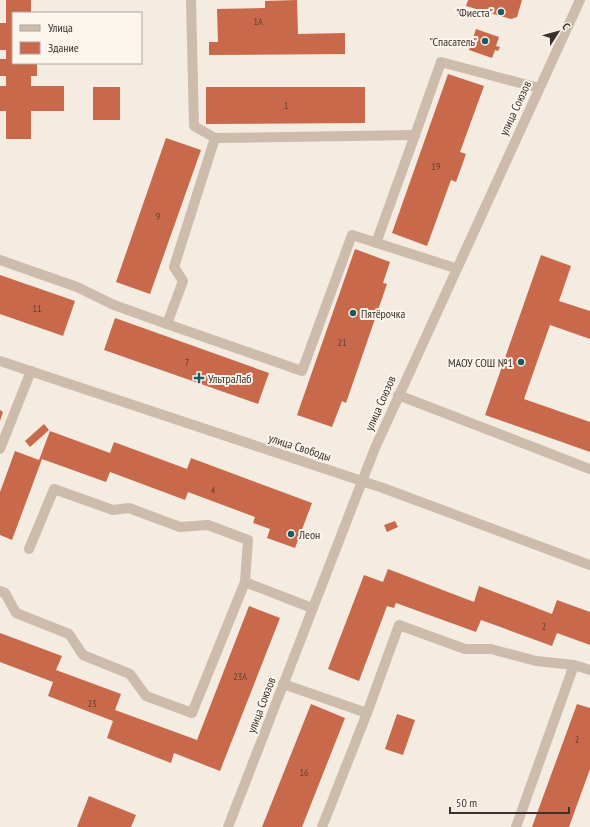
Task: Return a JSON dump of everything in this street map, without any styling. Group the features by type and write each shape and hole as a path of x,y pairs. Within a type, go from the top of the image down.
{"street":[{"path":"191,0 194,126 215,138 415,135"},
{"name":"улица Союзов","path":"228,827 361,481 455,268 580,0"},
{"path":"376,243 441,62 539,88"},
{"path":"167,324 183,280 174,266 215,138"},
{"path":"0,260 77,287 114,305 302,371 352,236 455,268"},
{"name":"улица Свободы","path":"0,361 361,481 590,565"},
{"path":"0,449 31,371"},
{"path":"398,395 590,469"},
{"path":"0,591 5,592 16,613 69,634 83,655 130,674 146,696 192,713 245,582 248,540 208,525 180,527 129,508 113,510 54,489 29,549"},
{"path":"245,582 312,608"},
{"path":"322,827 367,713 399,626 465,649 491,649 536,661 574,665 590,670"},
{"path":"516,827 574,665"},
{"path":"283,684 367,713"}],"building":[{"path":"6,0 31,0 31,12 12,12 12,64 37,64 37,76 31,76 31,86 64,86 64,111 31,111 31,139 6,139 6,111 0,111 0,86 6,86 6,76 0,76 0,59 6,59 6,50 0,50 0,23 6,23"},
{"path":"297,0 298,34 345,33 345,54 209,55 209,42 218,42 217,9 265,8 265,1"},
{"name":"\"Фиеста\"","path":"468,0 522,0 517,17 511,19 466,6"},
{"name":"\"Спасатель\"","path":"476,29 499,37 496,46 500,47 498,51 495,50 492,58 469,50"},
{"path":"448,74 484,86 460,152 466,154 456,182 451,180 427,246 392,233"},
{"path":"93,87 120,87 120,120 93,120"},
{"path":"206,87 365,87 365,123 206,124"},
{"path":"166,138 201,150 150,294 116,282"},
{"path":"355,249 390,262 383,283 387,284 346,403 342,401 332,427 297,415"},
{"name":"МАОУ СОШ №1","path":"541,255 571,266 559,301 590,311 590,339 550,325 524,399 590,422 590,452 485,415"},
{"path":"0,275 75,301 63,336 0,314"},
{"path":"115,318 269,373 258,404 104,350"},
{"path":"0,410 3,412 0,421"},
{"path":"44,424 49,430 30,447 25,441"},
{"path":"50,431 110,453 114,442 187,469 191,458 312,503 295,548 267,538 270,529 253,523 255,517 188,492 185,500 110,472 106,482 42,459 12,540 0,535 0,492 15,451 39,460"},
{"path":"395,521 398,527 387,532 384,525"},
{"path":"388,569 474,602 479,586 552,614 557,600 590,612 590,645 557,633 552,646 481,620 476,632 396,603 394,608 387,606 359,681 328,669 364,575 383,582"},
{"path":"249,606 280,618 220,771 174,753 171,763 107,738 113,721 48,696 53,682 0,662 0,633 62,656 56,670 121,694 115,710 197,740"},
{"path":"311,704 345,718 302,827 262,827"},
{"path":"577,704 590,708 590,769 569,827 532,827"},
{"path":"397,714 415,720 403,755 385,749"},
{"path":"89,796 136,815 131,827 77,827"}],"place":[{"name":"\"Фиеста\"","path":"501,12"},
{"name":"\"Спасатель\"","path":"485,41"},
{"name":"Пятёрочка","path":"353,313"},
{"name":"МАОУ СОШ №1","path":"521,362"},
{"name":"УльтраЛаб","path":"199,378"},
{"name":"Леон","path":"291,534"}]}
